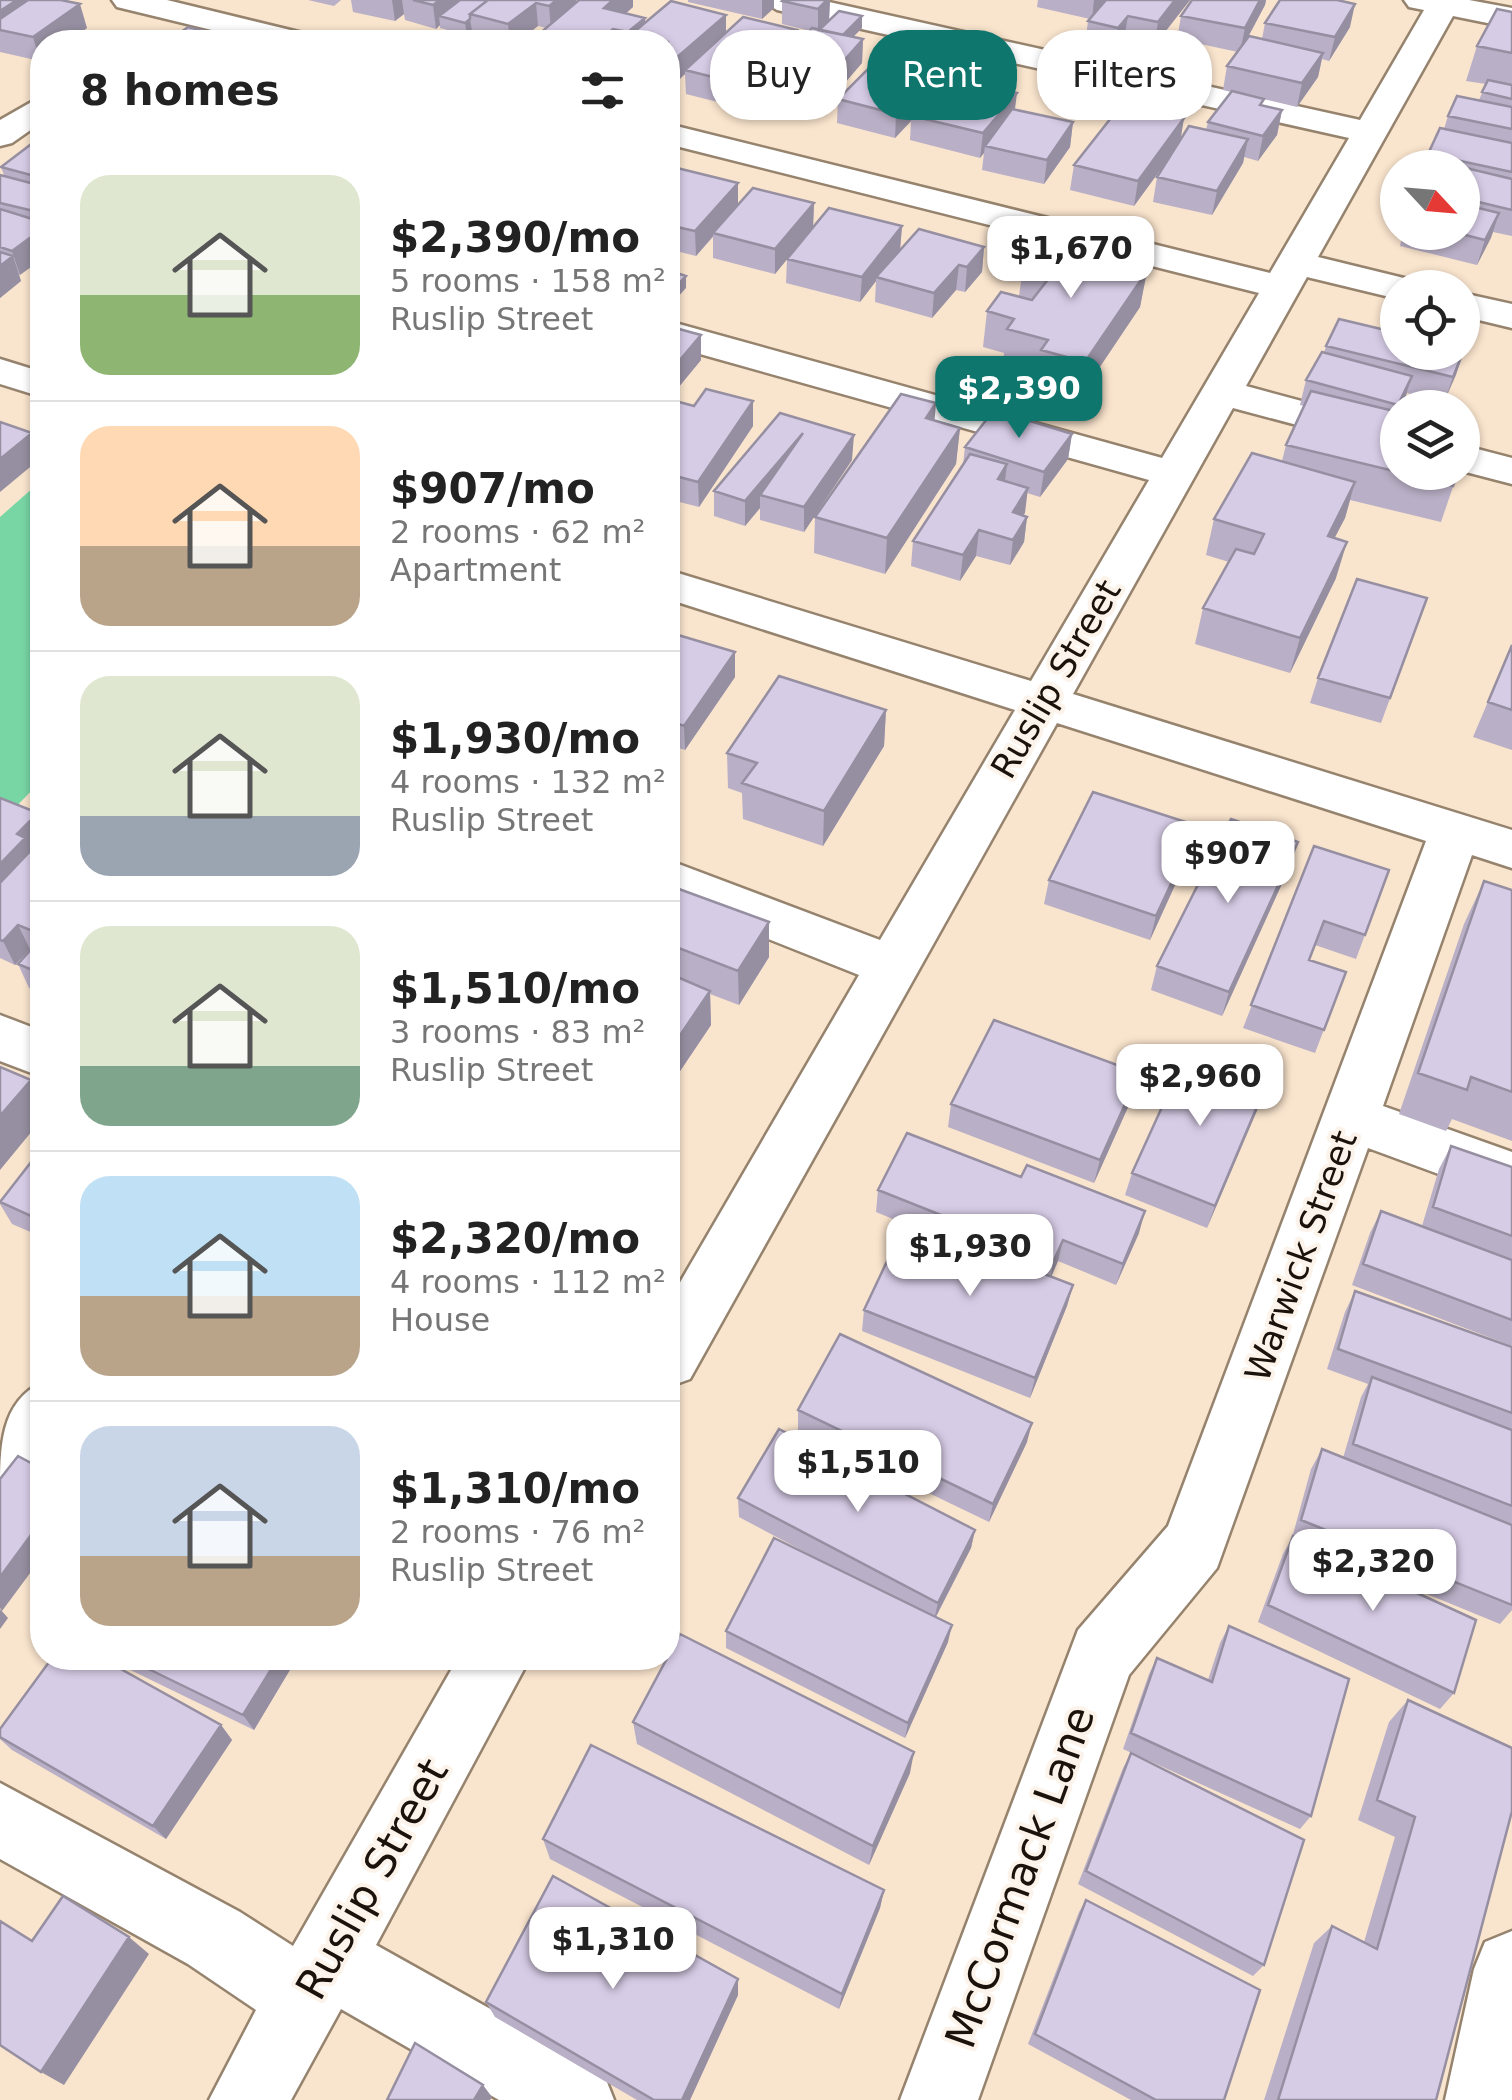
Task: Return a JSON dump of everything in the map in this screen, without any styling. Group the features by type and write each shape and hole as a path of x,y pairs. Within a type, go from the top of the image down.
{"street":[{"path":"128,0 185,6 262,30"},
{"path":"776,0 1371,133"},
{"path":"1437,2 1512,18"},
{"name":"Ruslip Street","path":"685,1291 892,966 1041,702 1291,276 1371,133 1437,2"},
{"path":"151,30 185,6"},
{"path":"0,136 30,115"},
{"path":"680,137 1291,276 1380,286"},
{"path":"0,146 30,154"},
{"path":"1480,308 1512,316"},
{"path":"680,335 1177,475"},
{"path":"0,371 30,381"},
{"path":"1224,394 1380,435"},
{"path":"1480,463 1512,471"},
{"path":"680,588 1512,849"},
{"name":"Warwick Street","path":"1102,1654 1194,1546 1455,831"},
{"path":"680,883 892,966"},
{"path":"0,1037 30,1050"},
{"path":"1352,1118 1512,1178"},
{"path":"0,1466 30,1427"},
{"name":"McCormack Lane","path":"939,2100 1102,1654"},
{"name":"Ruslip Street","path":"248,2100 489,1670"},
{"path":"0,1819 214,1938 317,1979 575,2100"},
{"path":"1484,2100 1512,1969"}],"green space":[{"path":"30,491 30,792 0,823 0,517"}],"building":[{"path":"0,0 17,0 0,11"},
{"path":"28,0 80,4 43,30 30,30 30,36 0,30 0,19"},
{"path":"413,0 440,0 433,5"},
{"path":"460,0 488,0 465,23 439,16"},
{"path":"488,0 557,0 549,6 536,3 508,24 470,14"},
{"path":"579,0 613,0 604,8 645,18 630,30 544,30"},
{"path":"783,0 827,0 818,9"},
{"path":"1106,0 1175,0 1158,22 1128,16 1118,28 1088,21"},
{"path":"1192,0 1260,0 1245,28 1181,16"},
{"path":"1280,0 1337,0 1355,4 1335,37 1265,23"},
{"path":"671,1 726,15 680,55 680,30 636,30"},
{"path":"1497,9 1512,12 1512,53 1477,46"},
{"path":"839,11 862,16 847,31 819,30"},
{"path":"743,17 797,30 729,30"},
{"path":"847,36 863,39 847,57"},
{"path":"1249,36 1323,53 1302,83 1227,66"},
{"path":"710,47 710,76 685,70"},
{"path":"867,70 867,106 847,101 847,90"},
{"path":"1488,80 1512,85 1512,99 1482,92"},
{"path":"1232,91 1264,99 1260,105 1282,110 1263,136 1208,122"},
{"path":"1457,96 1512,107 1512,129 1448,116"},
{"path":"1017,110 1037,114 1037,120 1073,122 1047,160 985,146 1004,120 1017,120"},
{"path":"929,120 994,120 983,133"},
{"path":"1109,120 1183,120 1138,181 1074,165"},
{"path":"1189,126 1248,139 1217,191 1157,177"},
{"path":"1440,128 1512,143 1512,172 1480,165 1480,150 1430,150"},
{"path":"30,145 30,175 1,167"},
{"path":"680,169 738,183 695,231 680,228"},
{"path":"1480,171 1512,179 1512,210 1480,202"},
{"path":"0,175 30,183 30,210 0,203"},
{"path":"753,188 814,203 775,249 713,233"},
{"path":"829,208 902,226 862,277 787,259"},
{"path":"1480,208 1499,213 1485,240 1480,239"},
{"path":"0,209 30,218 30,238 12,251 0,247"},
{"path":"919,229 984,247 967,267 959,265 934,293 876,277"},
{"path":"1036,243 1147,271 1085,362 1041,350 1048,340 1007,329 1014,319 987,311 1001,292 1032,300 1056,269 1024,260"},
{"path":"0,252 13,256 0,266"},
{"path":"1339,319 1380,329 1380,359 1326,346"},
{"path":"680,329 701,335 680,360"},
{"path":"1322,352 1412,376 1405,390 1380,390 1380,400 1306,380"},
{"path":"1424,370 1456,370 1453,377"},
{"path":"706,389 753,401 698,482 680,477 680,402 694,406"},
{"path":"1311,391 1380,408 1380,468 1286,445"},
{"path":"901,394 936,403 926,418 960,428 887,538 815,517"},
{"path":"994,410 1072,434 1044,472 965,447"},
{"path":"780,413 854,435 804,507 760,495 803,433 745,501 714,491"},
{"path":"0,422 30,432 30,435 0,459"},
{"path":"1252,453 1355,482 1328,536 1347,542 1300,638 1203,608 1236,549 1254,554 1264,534 1214,519"},
{"path":"970,454 1007,464 998,479 1028,488 1013,512 1027,517 1013,540 979,530 963,555 913,541"},
{"path":"1357,579 1427,598 1390,698 1318,678"},
{"path":"680,636 735,652 684,726 680,724"},
{"path":"1512,645 1512,710 1488,702"},
{"path":"779,676 886,710 824,811 742,783 757,763 727,753"},
{"path":"1093,792 1198,826 1156,916 1049,880"},
{"path":"0,798 30,810 30,821 17,834 25,838 0,864"},
{"path":"1231,819 1298,842 1229,992 1157,966"},
{"path":"1314,846 1389,870 1365,935 1324,921 1309,960 1346,972 1324,1030 1251,1005"},
{"path":"30,851 30,930 18,925 3,941 0,940 0,883"},
{"path":"1484,881 1512,890 1512,1092 1471,1077 1467,1090 1418,1073"},
{"path":"680,889 769,922 738,971 680,949"},
{"path":"30,950 30,969 18,964"},
{"path":"680,978 710,991 680,1035"},
{"path":"994,1020 1139,1073 1100,1160 951,1104"},
{"path":"1187,1052 1267,1083 1215,1206 1132,1173"},
{"path":"0,1067 30,1081 0,1116"},
{"path":"907,1133 1021,1177 1027,1165 1145,1211 1123,1264 1063,1240 1054,1260 878,1190"},
{"path":"1451,1146 1512,1167 1512,1236 1433,1207"},
{"path":"30,1163 30,1216 0,1202"},
{"path":"1381,1211 1512,1260 1512,1320 1363,1264"},
{"path":"906,1221 1073,1285 1035,1378 864,1310"},
{"path":"1355,1291 1512,1347 1512,1413 1338,1349"},
{"path":"840,1334 1032,1423 993,1504 798,1410"},
{"path":"1372,1377 1512,1430 1512,1506 1353,1444"},
{"path":"779,1429 975,1530 938,1603 738,1498"},
{"path":"1322,1449 1512,1525 1512,1605 1301,1520"},
{"path":"18,1456 30,1462 30,1536 0,1577 0,1479"},
{"path":"1293,1536 1476,1620 1454,1693 1268,1605"},
{"path":"774,1538 952,1625 908,1723 726,1631"},
{"path":"1229,1626 1349,1679 1311,1816 1131,1733 1157,1658 1212,1682"},
{"path":"680,1634 914,1752 873,1846 633,1722 661,1670 680,1670"},
{"path":"43,1670 122,1670 221,1725 153,1826 0,1737 0,1729"},
{"path":"151,1670 271,1670 243,1715"},
{"path":"1408,1700 1512,1748 1512,1811 1436,2100 1278,2100 1332,1926 1377,1949 1415,1817 1377,1800"},
{"path":"591,1745 884,1890 842,1994 543,1839"},
{"path":"1131,1753 1304,1840 1264,1965 1086,1871"},
{"path":"553,1876 738,1979 682,2100 654,2100 486,2002"},
{"path":"63,1896 129,1937 41,2072 0,2045 0,1921 32,1941"},
{"path":"1086,1900 1260,1990 1224,2100 1156,2100 1035,2034"},
{"path":"415,2043 483,2085 474,2100 387,2100"}]}
